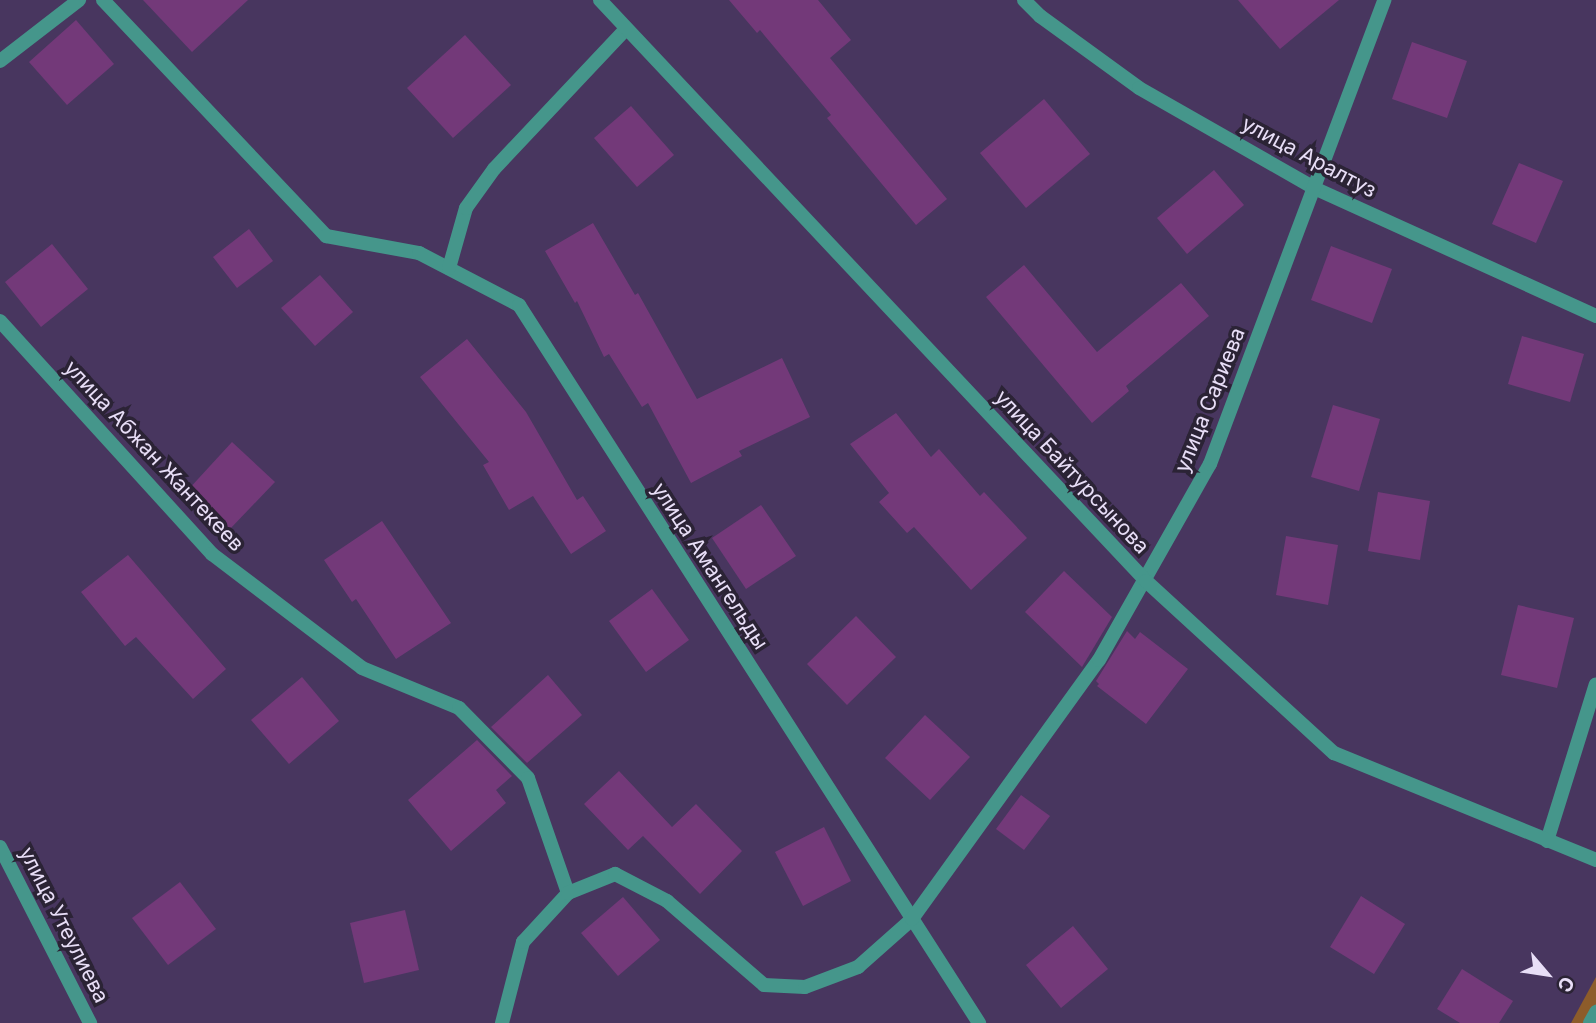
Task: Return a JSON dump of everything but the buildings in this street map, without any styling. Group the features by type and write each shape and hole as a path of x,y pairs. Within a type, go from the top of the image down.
{"street":[{"path":"0,61 79,0"},
{"name":"улица Амангельды","path":"103,0 326,236 419,253 519,305 979,1023"},
{"name":"улица Байтурсынова","path":"600,0 625,30 1146,581 1334,753 1596,860"},
{"name":"улица Аралтуз","path":"1024,0 1040,16 1139,88 1314,188 1596,316"},
{"name":"улица Сариева","path":"568,893 615,874 667,901 764,985 805,987 858,967 912,919 1099,660 1210,464 1384,0"},
{"path":"449,268 466,208 495,169 625,30"},
{"name":"улица Абжан Жантекеев","path":"0,320 212,554 362,668 459,708 528,778 568,893"},
{"path":"1547,841 1596,684"},
{"name":"улица Утеулиева","path":"0,847 90,1023"},
{"path":"502,1023 523,942 568,893"},
{"path":"1590,1023 1596,1012"}],"shaded area":[{"path":"1596,977 1596,1023 1571,1023"}]}
